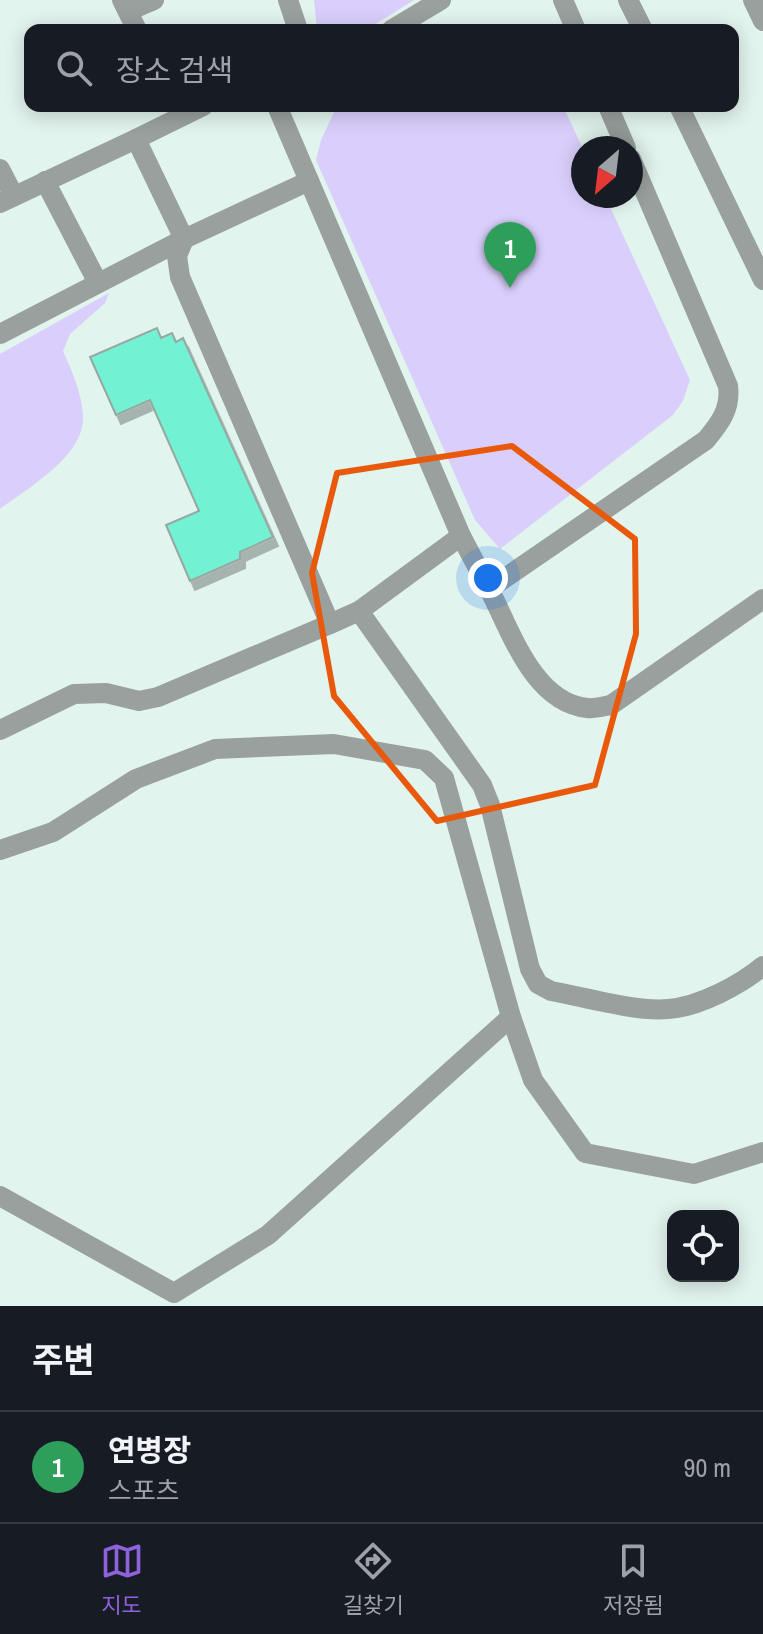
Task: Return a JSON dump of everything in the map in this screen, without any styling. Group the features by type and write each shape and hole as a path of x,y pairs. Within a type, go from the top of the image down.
{"street":[{"path":"129,14 154,0"},
{"path":"288,0 296,24"},
{"path":"401,24 441,0"},
{"path":"563,0 573,24"},
{"path":"628,0 640,24"},
{"path":"753,0 763,21"},
{"path":"0,169 7,199 136,139 178,112"},
{"path":"280,112 461,536 534,677 549,692 570,703 589,708 611,705 763,599"},
{"path":"611,112 621,136"},
{"path":"682,112 763,280"},
{"path":"136,139 184,239 176,267 330,624"},
{"path":"45,181 98,283"},
{"path":"0,334 184,239 309,181"},
{"path":"489,589 706,440 725,413 730,399 728,386 643,187"},
{"path":"0,730 74,694 106,693 139,701 158,697 359,611 461,536"},
{"path":"359,611 482,785 490,805 530,969 538,984 551,991 648,1009 668,1009 685,1006 734,986 763,966"},
{"path":"0,850 53,832 136,779 215,749 334,744 425,760 444,778 511,1017 533,1080 585,1153 694,1174 763,1152"},
{"path":"0,1196 174,1293 268,1235 511,1017"}],"highlighted area":[{"path":"512,446 635,539 636,634 595,785 437,821 334,696 312,573 337,473"}],"shaded area":[{"path":"314,0 414,0 376,24 316,24"},
{"path":"334,112 566,112 577,136 571,136 571,208 611,208 690,380 683,401 673,415 500,549 475,520 316,160 321,140"},
{"path":"109,293 105,303 70,334 63,351 83,410 81,432 74,446 52,470 0,509 0,354"}],"building":[{"path":"157,328 161,338 172,333 176,342 183,338 273,537 240,552 240,559 190,581 166,525 199,511 150,400 116,415 90,357"}],"place":[{"name":"연병장","path":"510,288"}]}
